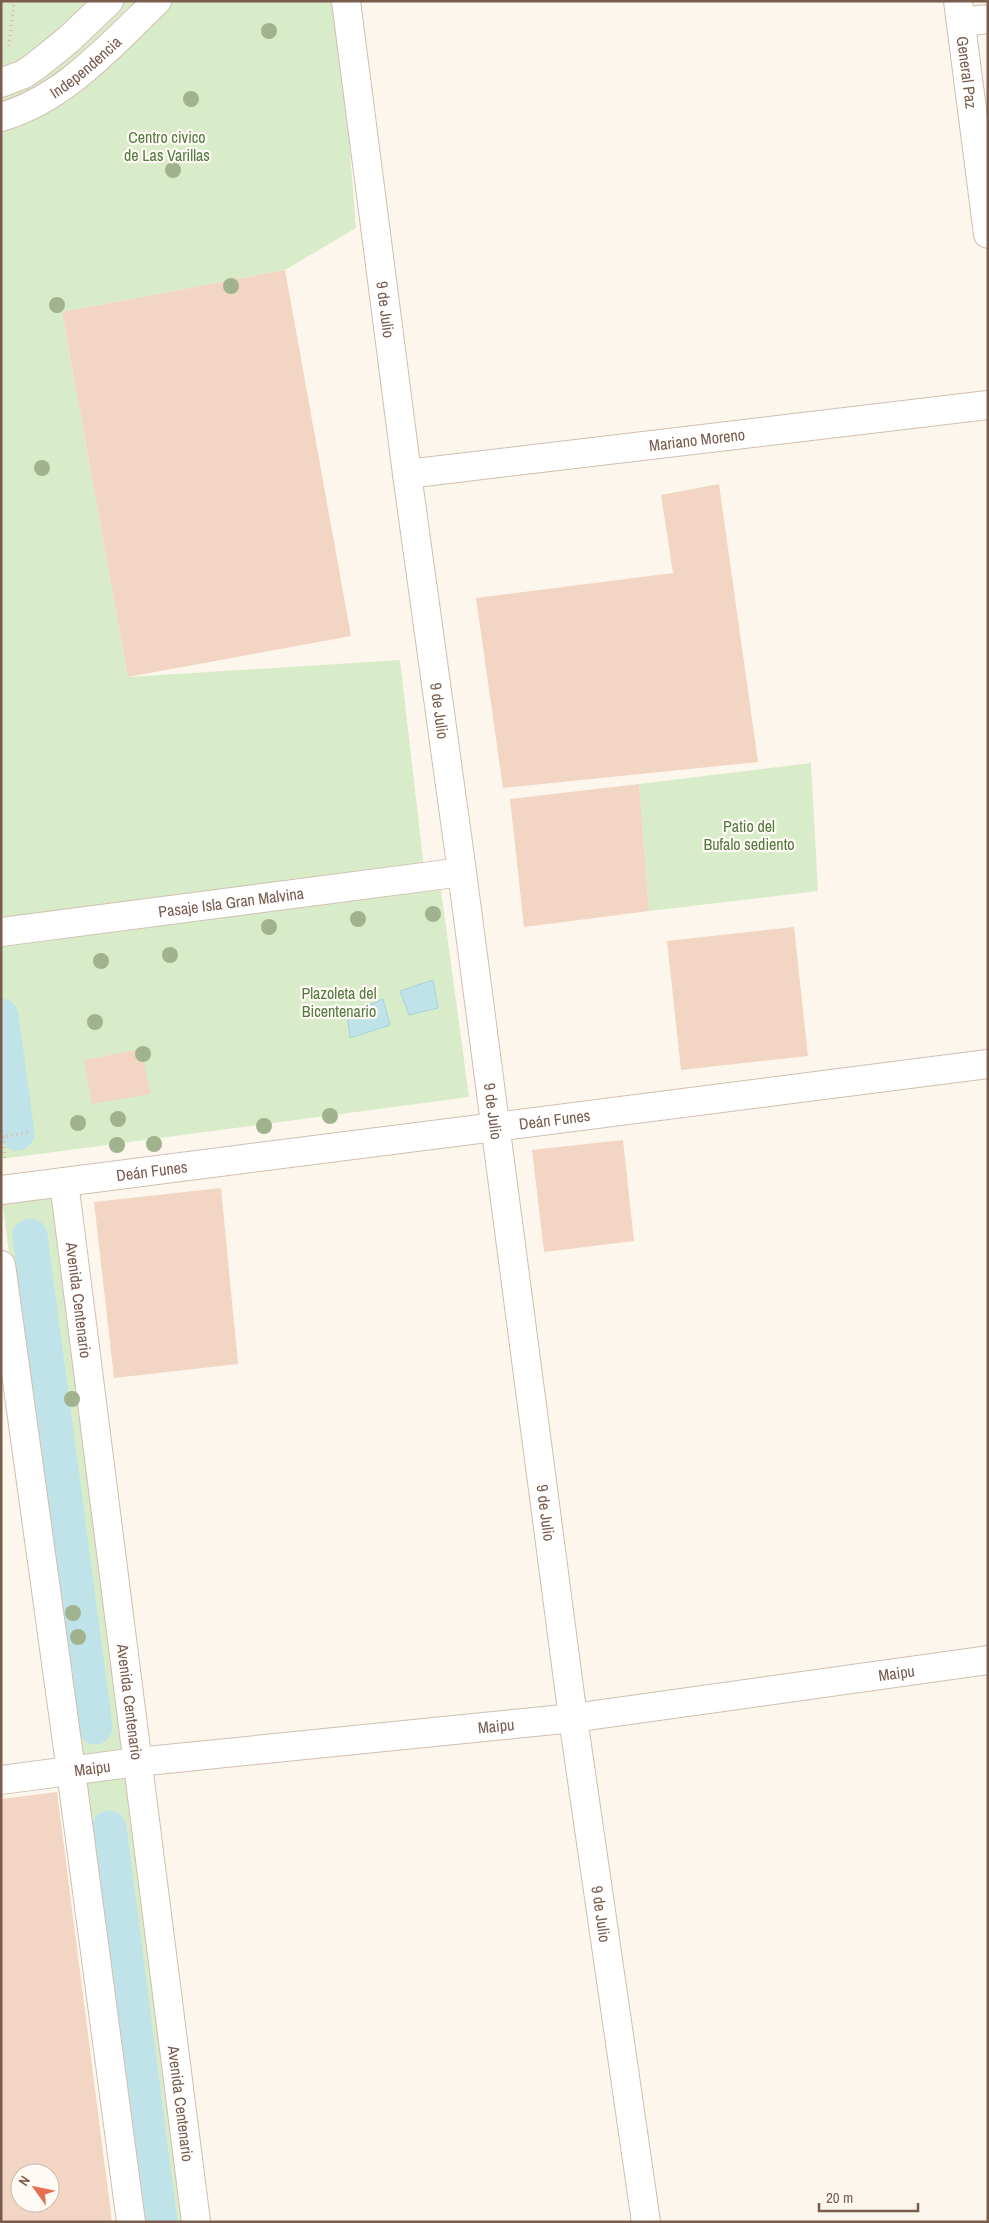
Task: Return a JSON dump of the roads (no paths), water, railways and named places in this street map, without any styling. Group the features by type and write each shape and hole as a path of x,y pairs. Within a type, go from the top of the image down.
{"street":[{"name":"Independencia","path":"1,83 24,74 37,65 68,40 109,1"},
{"name":"Independencia","path":"1,118 36,104 66,84 106,50 157,1"},
{"name":"9 de Julio","path":"346,1 407,474 462,872 494,1128 573,1718 646,2222"},
{"path":"959,12 988,19"},
{"name":"General Paz","path":"959,12 988,234"},
{"name":"Mariano Moreno","path":"407,474 988,405"},
{"name":"Pasaje Isla Gran Malvina","path":"1,932 462,872"},
{"name":"Deán Funes","path":"1,1190 988,1064"},
{"name":"Avenida Centenario","path":"64,1182 196,2222"},
{"path":"1,1265 131,2222"},
{"name":"Maipu","path":"1,1780 137,1762 573,1718 988,1660"}],"water":[{"path":"433,980 438,1008 409,1015 400,991"},
{"path":"383,999 390,1025 350,1038 347,1014"}],"waterway":[{"path":"1,1016 17,1133"},
{"path":"30,1236 95,1727"},
{"path":"109,1828 160,2222"}],"park label":[{"name":"Centro civico de Las Varillas","path":"167,146"},
{"name":"Patio del Bufalo sediento","path":"749,835"},
{"name":"Plazoleta del Bicentenario","path":"339,1002"}]}
